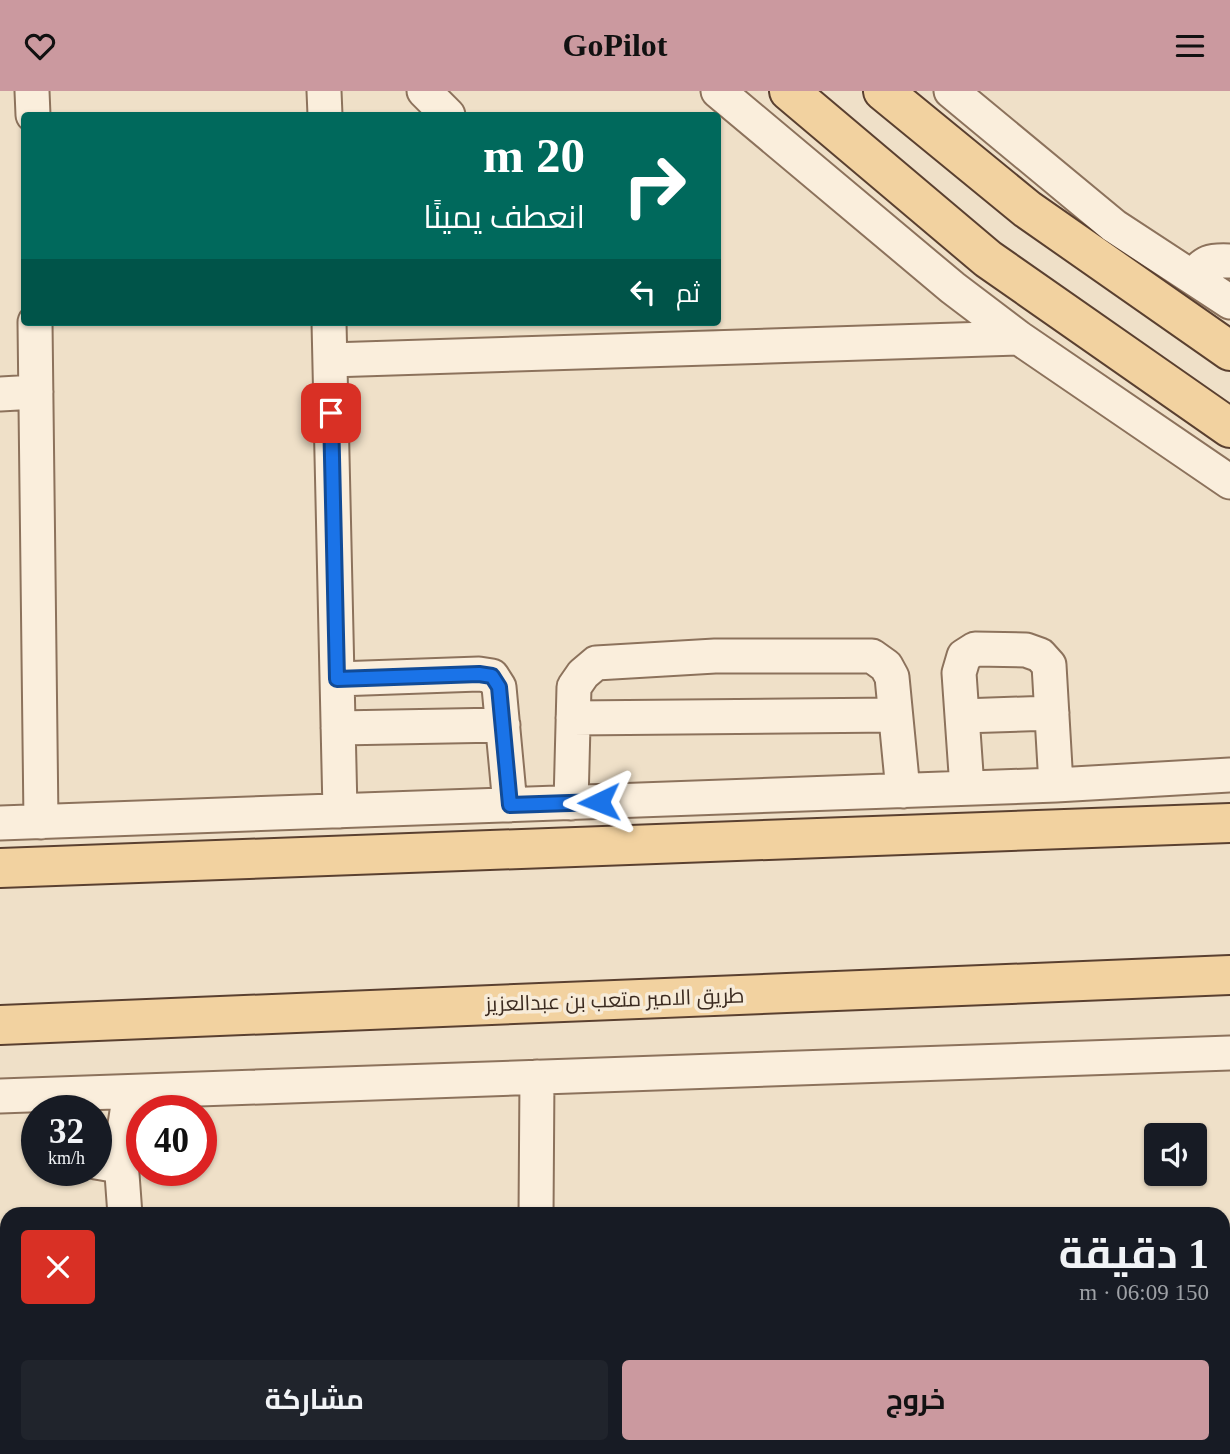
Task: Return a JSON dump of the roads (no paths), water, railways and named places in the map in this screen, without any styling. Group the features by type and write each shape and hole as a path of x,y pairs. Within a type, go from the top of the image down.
{"main road":[{"path":"789,91 988,259 1230,428"},
{"path":"883,91 1027,209 1224,333"},
{"path":"0,867 1230,823"},
{"name":"طريق الامير متعب بن عبدالعزيز","path":"0,1025 1230,975"}],"street":[{"path":"32,91 33,112"},
{"path":"324,91 325,112"},
{"path":"424,91 445,112"},
{"path":"718,91 953,288 1019,338 1230,482"},
{"path":"951,91 1114,226 1230,302"},
{"path":"1192,277 1203,264 1230,261"},
{"path":"35,326 41,822"},
{"path":"329,326 340,811"},
{"path":"655,326 677,349"},
{"path":"330,360 1019,338"},
{"path":"0,394 36,392"},
{"path":"967,788 959,673 964,656 975,649 1026,650 1040,655 1049,666 1056,785"},
{"path":"571,803 574,687 583,674 596,663 715,656 872,656 886,666 892,677 903,791"},
{"path":"337,679 479,674 492,676 499,687 510,805"},
{"path":"962,716 1052,713"},
{"path":"573,718 895,715"},
{"path":"338,728 503,725"},
{"path":"0,823 903,791 1230,775"},
{"path":"20,1104 130,1092 1230,1052"},
{"path":"536,1207 537,1077"},
{"path":"112,1145 120,1140 124,1131 130,1092"},
{"path":"112,1165 119,1166 122,1174 124,1207"}]}
